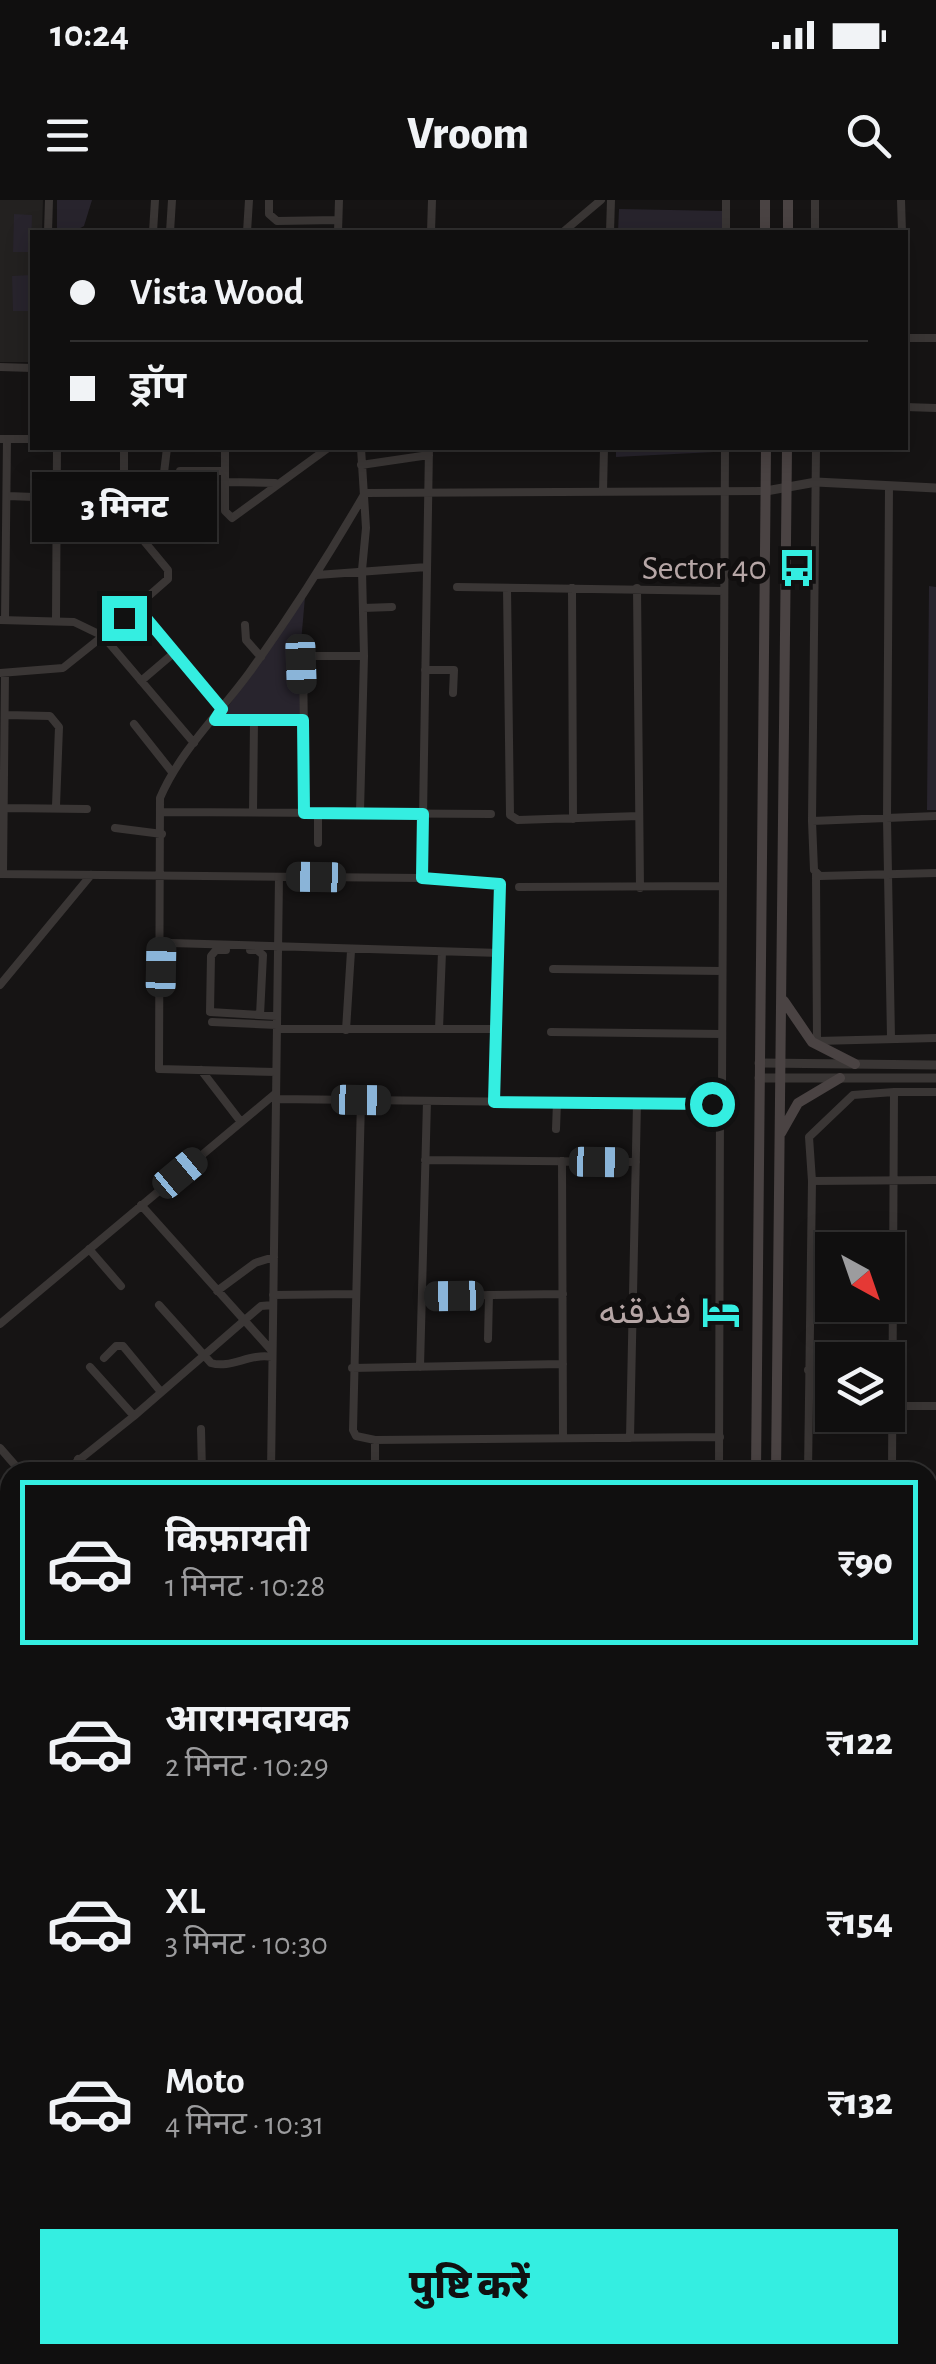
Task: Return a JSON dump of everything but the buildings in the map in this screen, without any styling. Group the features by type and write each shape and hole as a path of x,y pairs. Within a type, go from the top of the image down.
{"main road":[{"path":"764,200 765,230"},
{"path":"788,200 788,230"},
{"path":"755,1462 766,450"},
{"path":"776,1462 786,450"},
{"path":"782,995 812,1042 855,1064"},
{"path":"780,1135 798,1103 840,1078"}],"street":[{"path":"48,230 49,200"},
{"path":"153,230 155,200"},
{"path":"170,230 172,200"},
{"path":"247,230 249,200"},
{"path":"270,200 269,214 277,221 338,220"},
{"path":"338,200 338,230"},
{"path":"432,200 432,230"},
{"path":"565,230 602,200"},
{"path":"610,230 611,200"},
{"path":"726,200 726,230"},
{"path":"815,200 815,230"},
{"path":"902,200 902,230"},
{"path":"908,338 936,338"},
{"path":"0,367 30,368"},
{"path":"908,408 936,408"},
{"path":"30,438 4,439 8,496 2,620 56,620 89,628 103,636 194,744"},
{"path":"56,620 57,450"},
{"path":"124,450 121,501 128,524 170,574 63,668 3,672 6,715 2,874 422,878 500,884 494,1102"},
{"path":"8,496 136,500 160,486 166,473 167,450"},
{"path":"225,450 225,511 232,518 325,450"},
{"path":"360,812 366,493 361,450"},
{"path":"603,492 604,450"},
{"path":"722,1088 725,450"},
{"path":"816,450 812,821 817,1041 936,1038"},
{"path":"362,464 429,451 422,878"},
{"path":"180,472 225,472"},
{"path":"225,482 277,484"},
{"path":"366,493 766,490 816,482 936,488"},
{"path":"889,486 887,819 891,1038"},
{"path":"276,1072 159,1069 160,798 172,772 215,720 317,575 366,493"},
{"path":"317,575 427,567"},
{"path":"457,588 724,591"},
{"path":"506,588 508,809 518,820 639,816"},
{"path":"572,588 573,819"},
{"path":"637,588 640,888"},
{"path":"136,606 222,709"},
{"path":"363,608 392,608"},
{"path":"245,625 246,640 261,657"},
{"path":"141,681 175,652"},
{"path":"304,813 303,658 364,656"},
{"path":"425,670 454,670 453,693"},
{"path":"6,715 50,716 56,720 56,806"},
{"path":"215,720 303,720"},
{"path":"253,812 254,720"},
{"path":"134,724 172,772"},
{"path":"4,808 87,808"},
{"path":"162,812 492,814"},
{"path":"318,812 318,843"},
{"path":"812,821 936,816"},
{"path":"115,828 162,834"},
{"path":"816,874 936,873"},
{"path":"0,985 90,876"},
{"path":"271,1462 279,877"},
{"path":"519,887 723,886"},
{"path":"171,943 500,953"},
{"path":"346,1030 351,950"},
{"path":"260,1015 262,952 214,952 210,1012 260,1015 277,1023"},
{"path":"439,1029 442,952"},
{"path":"554,970 722,972"},
{"path":"212,1022 346,1030 497,1030"},
{"path":"552,1032 722,1034"},
{"path":"759,1062 936,1064"},
{"path":"201,1070 241,1122"},
{"path":"758,1078 936,1078"},
{"path":"891,1342 894,1092"},
{"path":"808,1462 812,1180 808,1147 815,1129 854,1096 936,1092"},
{"path":"0,1324 276,1096 716,1104 722,1110 719,1462"},
{"path":"361,1100 352,1368 353,1430 361,1439 720,1437"},
{"path":"420,1367 427,1100"},
{"path":"556,1102 556,1129"},
{"path":"630,1438 638,1103"},
{"path":"425,1160 636,1162"},
{"path":"562,1161 563,1438"},
{"path":"812,1180 936,1180"},
{"path":"141,1206 272,1354"},
{"path":"89,1249 121,1286"},
{"path":"217,1291 255,1263 274,1257"},
{"path":"75,1462 265,1304 273,1300 355,1294"},
{"path":"422,1296 563,1294"},
{"path":"488,1339 490,1295"},
{"path":"160,1306 203,1356 219,1366 247,1356 272,1354"},
{"path":"104,1358 116,1346 123,1346 161,1392"},
{"path":"352,1368 563,1364"},
{"path":"90,1367 134,1416"},
{"path":"808,1370 815,1370"},
{"path":"905,1406 936,1406"},
{"path":"202,1429 202,1462"},
{"path":"892,1462 893,1432"},
{"path":"375,1440 375,1462"}],"shaded area":[{"path":"0,200 43,200 42,230 30,230 30,362 0,362"},
{"path":"57,200 92,200 84,226 57,230"},
{"path":"619,209 724,211 722,230 618,230"},
{"path":"14,214 32,215 30,252 13,252"},
{"path":"30,275 30,311 13,311 12,276"},
{"path":"616,450 714,450 714,452 616,457"},
{"path":"929,586 936,587 936,810 927,810"},
{"path":"305,597 300,654 301,718 220,718"}],"place":[{"name":"Sector 40","path":"797,568"},
{"name":"فندقنه","path":"721,1312"}],"route":[{"path":"124,618 136,606 222,709 215,720 303,720 304,813 423,814 422,878 500,884 494,1102 712,1104"}]}
